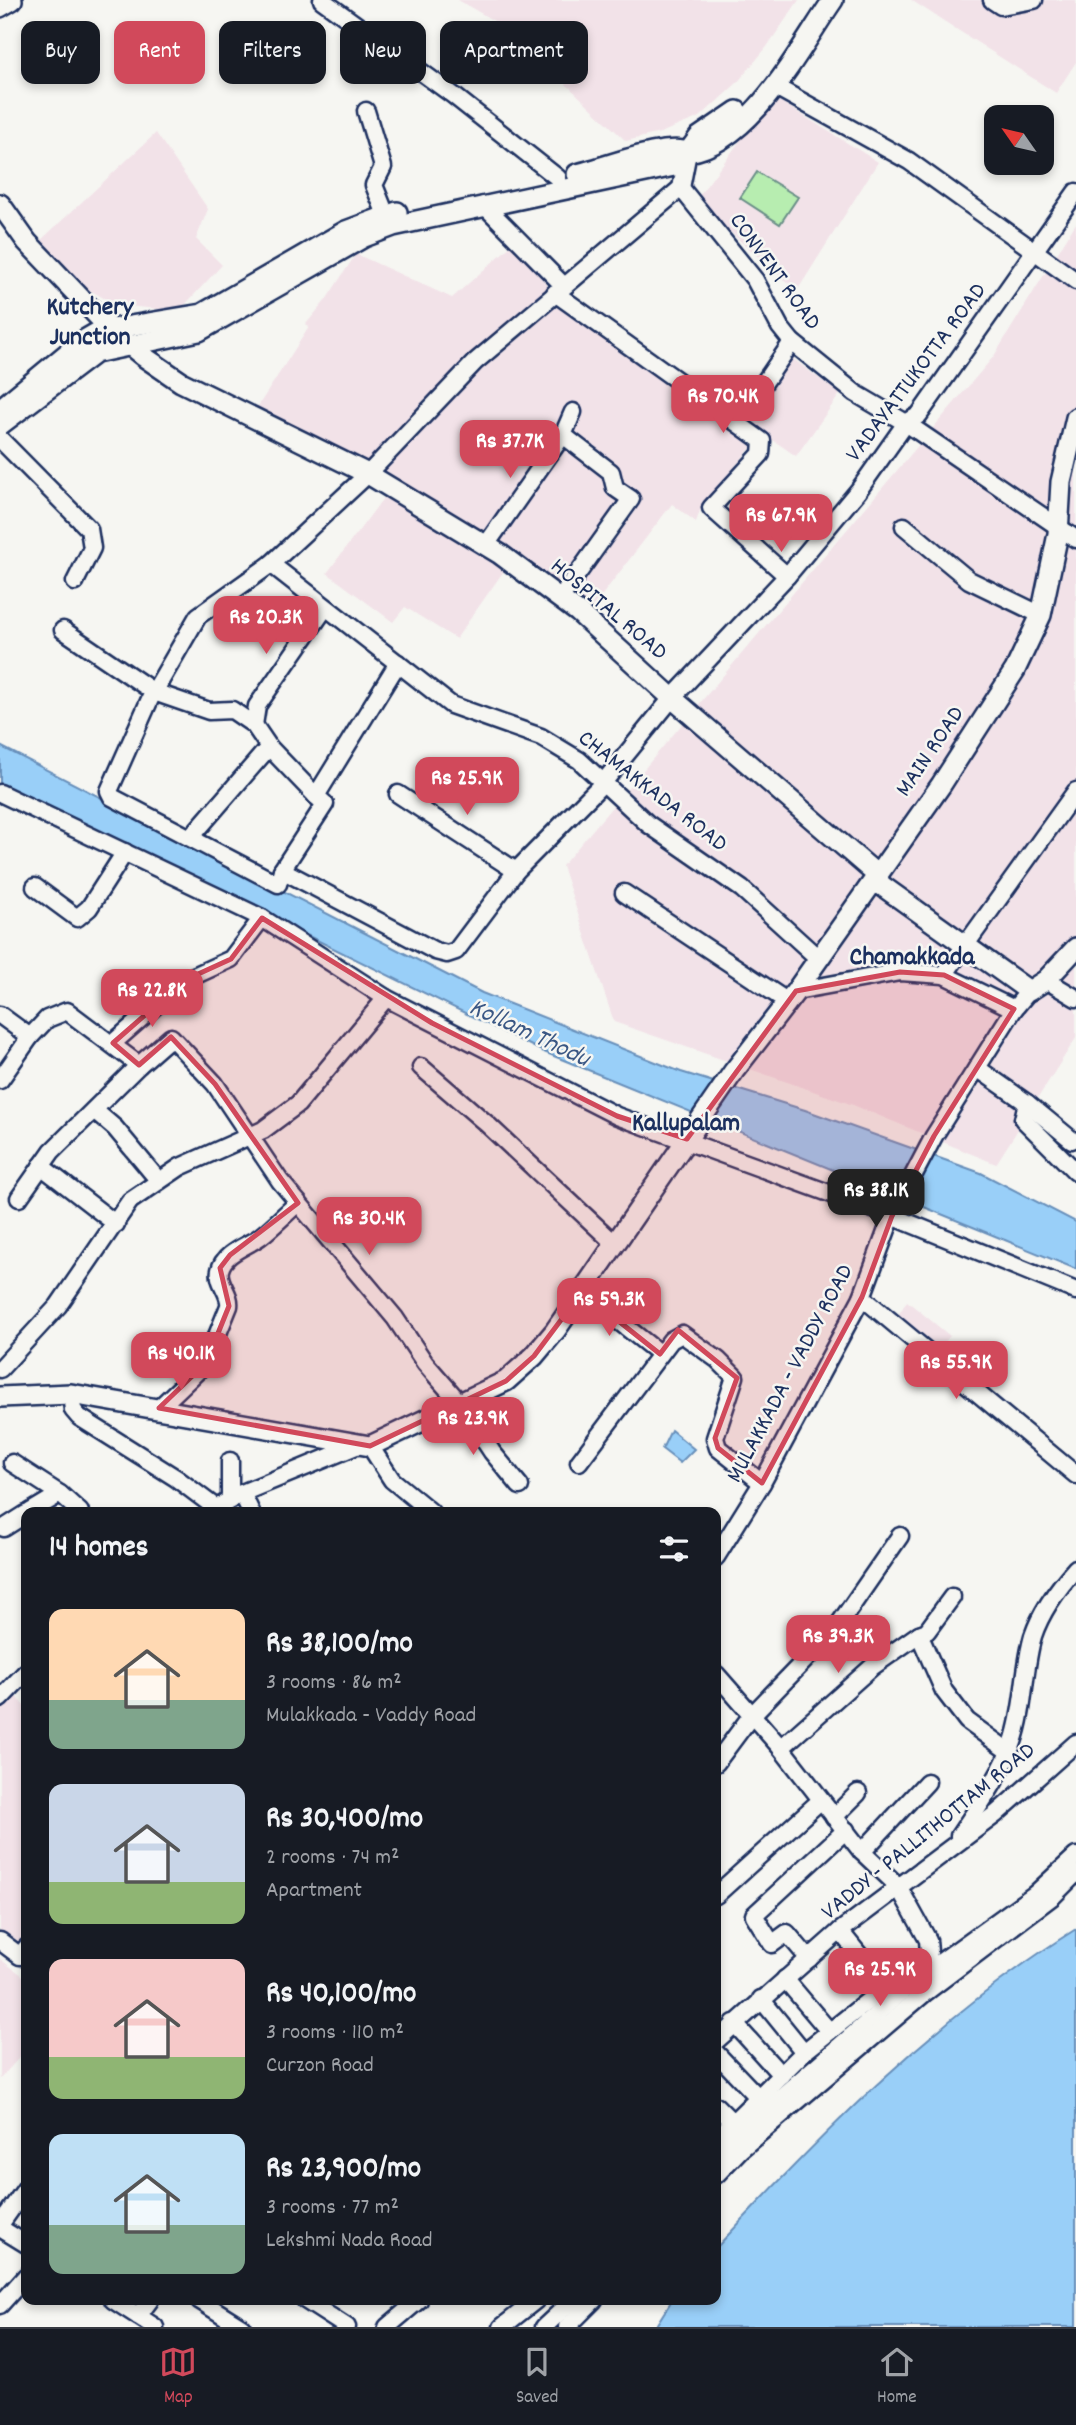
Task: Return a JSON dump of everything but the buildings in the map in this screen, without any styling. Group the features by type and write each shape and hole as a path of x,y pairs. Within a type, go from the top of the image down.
{"main road":[{"path":"0,7 12,0"},
{"path":"0,425 95,353 199,331 364,237 393,226 484,205 646,174 674,166 683,161 699,137 723,123 761,87 823,0"},
{"path":"0,409 81,342 110,329 163,323 202,314 346,231 386,215 558,178 662,152 679,149 688,152 703,150 722,141 774,86 833,0"},
{"name":"HOSPITAL ROAD","path":"0,204 27,242 110,329 128,344 181,382 368,474 486,545 561,597 876,874 881,885 1029,991"},
{"path":"65,356 82,326 82,299 118,314 163,323"},
{"name":"MAIN ROAD","path":"691,1133 734,1071 819,959 876,874 941,785 1015,670 1041,615 1058,527 1062,482 1076,418"},
{"path":"1029,991 1046,980 1076,948"},
{"path":"0,1397 71,1394 363,1446 506,1381 534,1356 582,1292 691,1133"}],"street":[{"path":"322,0 453,94 558,178"},
{"path":"992,0 1001,6 1034,0"},
{"path":"774,86 909,162 1076,281"},
{"path":"366,111 383,167 374,185 386,215"},
{"path":"63,630 153,692 209,711 233,710 254,725 269,747 325,804 282,870 278,884 115,800 109,791 153,692 198,616 271,564 368,474 475,362 681,188 688,152"},
{"name":"CONVENT ROAD","path":"681,188 755,280 779,327 792,342 855,393 906,423 1076,539"},
{"name":"VADAYATTUKOTTA ROAD","path":"282,870 447,954 456,951 516,871 602,784 673,698 787,576 858,491 906,423 919,415 990,312 1036,253 1076,192"},
{"path":"484,205 560,290 762,440 761,454 711,508 787,576"},
{"path":"737,422 792,342"},
{"path":"486,545 564,435 573,412"},
{"path":"561,597 631,499 615,488 611,472 564,435"},
{"path":"0,439 89,529 92,548 75,582"},
{"path":"904,526 969,580 1041,615"},
{"name":"CHAMAKKADA ROAD","path":"271,564 451,705 541,737 579,760 648,824 741,890 819,959"},
{"path":"254,725 257,706 278,671 325,608"},
{"path":"316,796 398,663"},
{"path":"191,837 269,747"},
{"path":"944,975 1076,791"},
{"path":"0,793 262,918 386,998 617,1116 691,1133 895,1211 1076,1291"},
{"path":"398,794 516,871"},
{"path":"35,887 78,918 89,908 122,849"},
{"path":"624,893 792,996 900,972 944,975 1014,1009"},
{"path":"113,1043 186,980 231,959 262,918"},
{"path":"1046,980 1076,998"},
{"name":"MULAKKADA - VADDY ROAD","path":"721,1550 762,1483 862,1297 895,1211 934,1136 1014,1009 1029,991"},
{"path":"0,1369 58,1306 130,1201 180,1167 263,1129 298,1104 386,998"},
{"path":"0,1080 30,1037 47,1019 67,1011 139,1065"},
{"path":"0,1015 30,1037"},
{"path":"19,1198 41,1166 94,1110 170,1037 215,1084 299,1203 395,1318 425,1363 459,1402 492,1452 520,1486"},
{"path":"421,1067 487,1124 615,1244"},
{"path":"977,1068 1027,1103 1072,1140"},
{"path":"1027,1103 1023,1119 1076,1172"},
{"path":"94,1110 115,1128 159,1181"},
{"path":"41,1166 116,1224"},
{"path":"159,1408 206,1363 229,1306 230,1298 220,1277 220,1268 230,1255 261,1236 299,1203"},
{"path":"582,1292 660,1354"},
{"path":"862,1297 1076,1475"},
{"path":"579,1462 671,1340 682,1334 733,1374 735,1382 715,1438 718,1448 762,1483"},
{"path":"71,1394 79,1417 176,1478 210,1507"},
{"path":"218,1507 236,1496 363,1446 391,1480 425,1507"},
{"path":"230,1461 236,1496 246,1507"},
{"path":"12,1463 60,1494 74,1507"},
{"path":"38,1507 60,1494"},
{"path":"4,1528 21,1517"},
{"path":"721,1756 751,1716 837,1627 900,1536"},
{"path":"954,1844 985,1796 1008,1751 1023,1703 1033,1637 1063,1582 1076,1568"},
{"path":"781,1748 872,1667 927,1631 952,1597"},
{"path":"919,1634 944,1691 967,1721 1008,1751"},
{"path":"0,1699 21,1677"},
{"path":"721,1680 781,1748 862,1852 898,1885 928,1940 929,1952 922,1986"},
{"name":"VADDY - PALLITHOTTAM ROAD","path":"721,2036 840,1931 996,1814 1076,1743"},
{"path":"862,1852 927,1782"},
{"path":"834,1817 858,1793"},
{"path":"721,1890 820,1801"},
{"path":"808,1959 787,1933 772,1944 754,1915 846,1830"},
{"path":"721,2149 1035,1894 1076,1856"},
{"path":"721,2170 922,1986 1053,1896 1076,1873"},
{"path":"840,1931 885,1987"},
{"path":"0,1941 21,1955"},
{"path":"721,2135 804,2052 929,1952"},
{"path":"785,1979 829,2031"},
{"path":"761,1999 804,2052"},
{"path":"734,2023 781,2074"},
{"path":"721,2058 758,2097"},
{"path":"721,2111 732,2123"},
{"path":"21,2196 0,2227 21,2241"},
{"path":"0,2305 21,2282"},
{"path":"121,2305 155,2327"},
{"path":"138,2316 146,2305"},
{"path":"207,2305 242,2327"},
{"path":"312,2305 347,2327"},
{"path":"387,2327 407,2305"},
{"path":"502,2327 530,2305"},
{"path":"544,2327 566,2305"},
{"path":"567,2327 589,2305"}],"highlighted area":[{"path":"262,918 432,1023 617,1116 687,1139 796,991 900,972 944,975 1014,1009 934,1136 892,1216 862,1297 762,1483 718,1448 715,1438 737,1378 678,1330 660,1354 582,1292 534,1356 506,1381 370,1446 159,1408 206,1363 229,1306 220,1268 230,1255 298,1203 215,1084 171,1037 139,1065 113,1043 185,980 231,959"}],"shaded area":[{"path":"458,0 799,0 766,48 737,83 700,117 660,133 626,141 566,84 588,84 588,21 494,21"},
{"path":"911,0 1076,0 1076,62 1056,93"},
{"path":"773,97 878,162 797,291 695,201"},
{"path":"156,133 208,209 196,239 222,265 179,311 116,305 86,288 41,240"},
{"path":"1076,223 1076,1038 996,1164 853,1105 614,1022 562,866 994,356"},
{"path":"513,244 558,298 755,443 702,505 696,522 672,504 589,612 508,565 456,639 405,607 393,622 327,573 387,493 253,414 309,327 306,324 326,300 356,254 452,298"},
{"path":"792,358 840,394 796,456 744,420"},
{"path":"907,1301 950,1336 935,1353 895,1320"},
{"path":"14,1694 21,1702 21,1946 17,1952 0,1940 0,1708"},
{"path":"0,1959 21,1974 21,2056 0,2079"}],"green space":[{"path":"757,172 798,197 780,224 740,198"}],"water":[{"name":"Kollam Thodu","path":"0,746 482,993 681,1072 805,1110 981,1173 1076,1222 1076,1269 544,1052 0,784"},
{"path":"671,1430 694,1449 680,1463 662,1449"},
{"path":"1076,1929 1076,2327 655,2327 669,2305 721,2305 721,2243 799,2160 886,2076 977,1999"}],"district":[{"name":"Kutchery Junction","path":"90,323"},
{"name":"Chamakkada","path":"912,958"},
{"name":"Kallupalam","path":"686,1124"}]}
